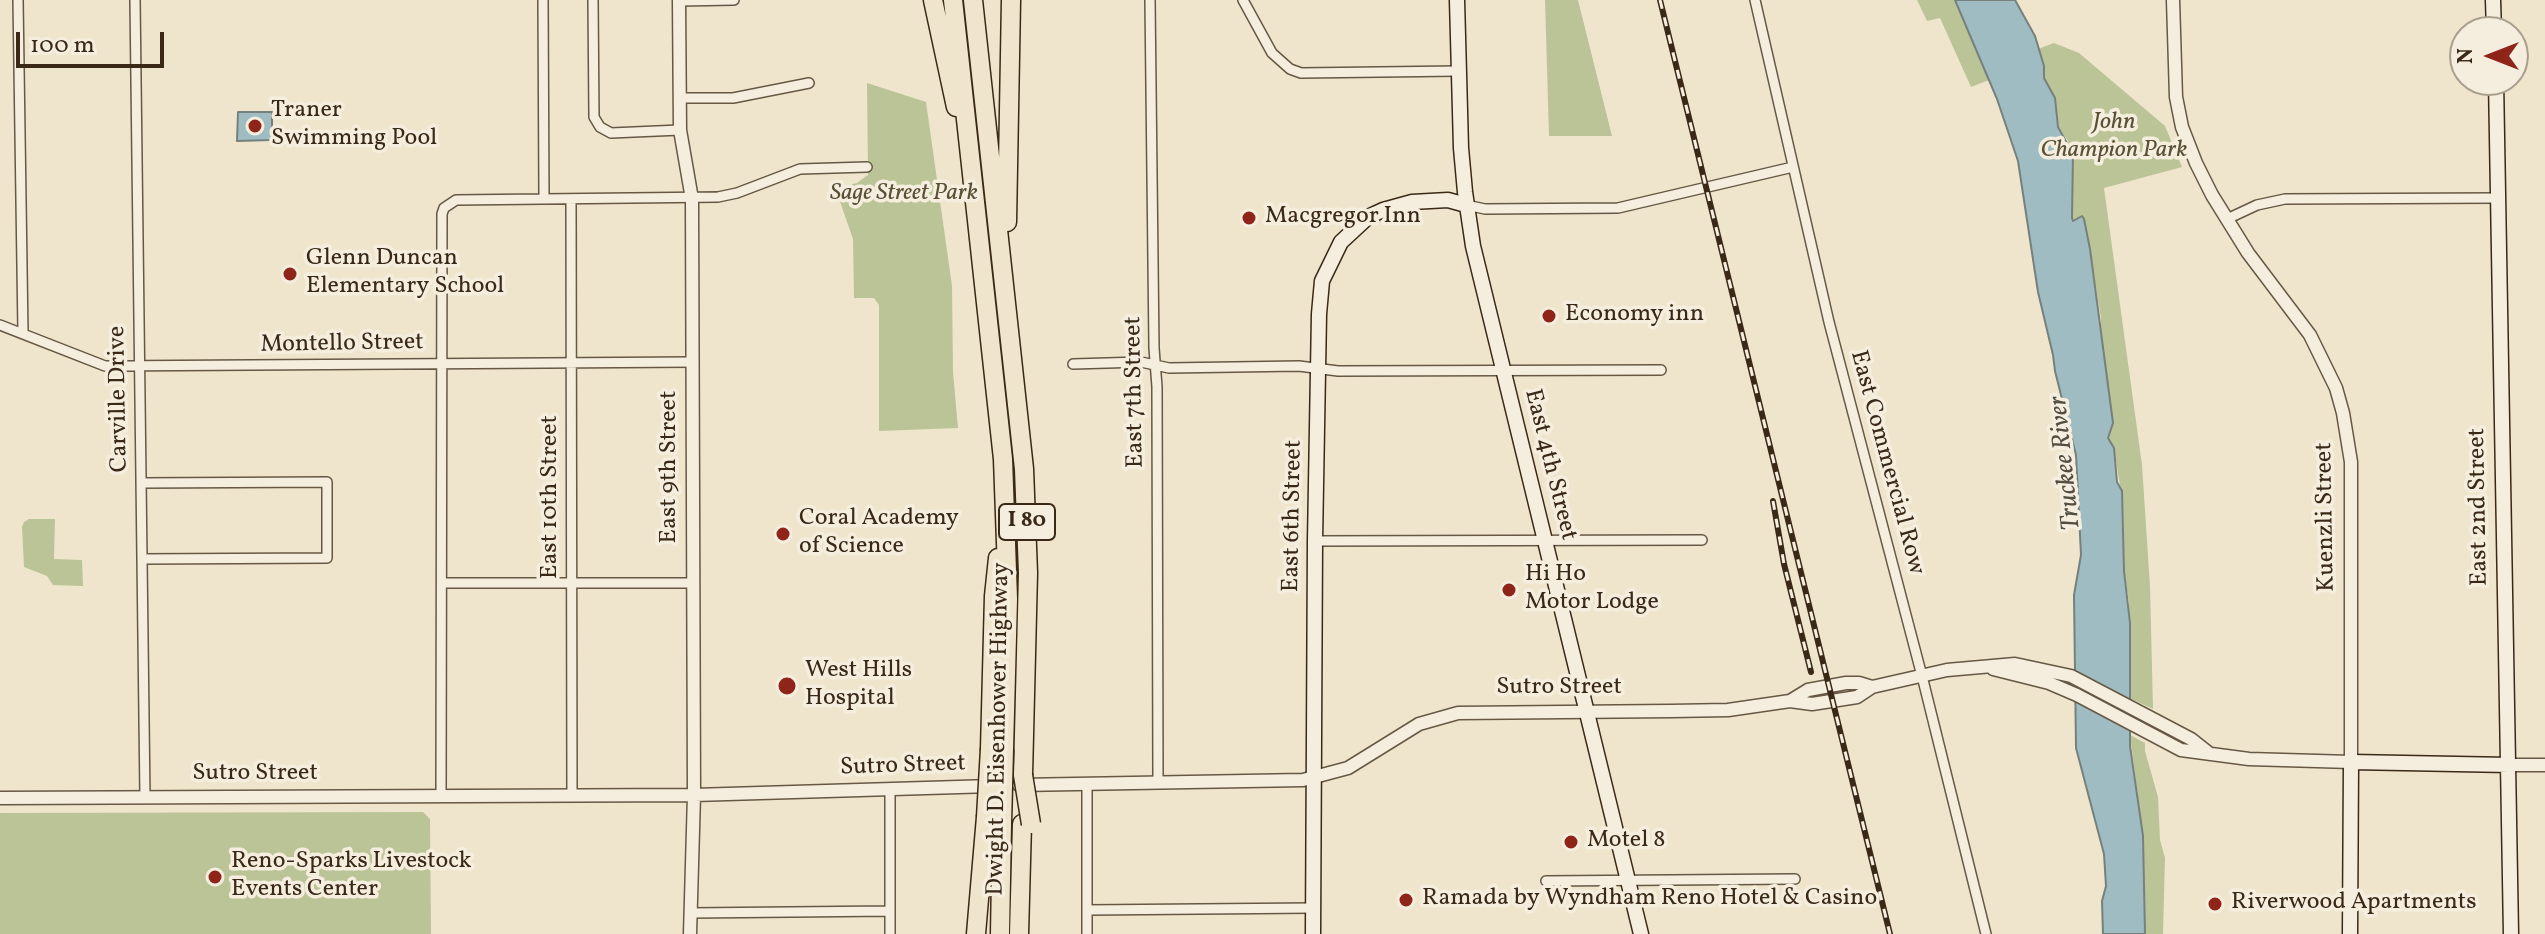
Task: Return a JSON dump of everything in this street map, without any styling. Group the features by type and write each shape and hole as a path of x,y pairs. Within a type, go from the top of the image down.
{"highway":[{"path":"933,0 951,91 969,148"},
{"name":"Dwight D. Eisenhower Highway","path":"953,0 998,406 1006,516 1008,599 994,820 1000,934"},
{"name":"Dwight D. Eisenhower Highway","path":"973,0 1026,505 1028,573 1023,775 1026,824 1019,934"},
{"path":"1006,297 1011,0"},
{"path":"976,934 994,820"},
{"path":"1026,824 1032,934"}],"main road":[{"name":"East 4th Street","path":"1457,0 1466,205 1483,290 1641,934"},
{"name":"East 2nd Street","path":"2496,96 2511,934"},
{"name":"East 6th Street","path":"1313,934 1315,541 1322,281 1343,240 1368,217 1395,205 1448,200 1466,205"},
{"path":"2351,762 2509,765"},
{"name":"Kuenzli Street","path":"2350,934 2351,762"}],"street":[{"path":"18,0 23,333"},
{"name":"Carville Drive","path":"135,0 145,797"},
{"path":"543,0 544,199"},
{"path":"593,0 594,117 600,127 611,133 680,130"},
{"path":"679,0 734,0"},
{"name":"East 9th Street","path":"679,0 680,130 692,199 694,795 690,934"},
{"name":"East 7th Street","path":"1150,0 1158,782"},
{"path":"1243,0 1272,53 1290,69 1301,73 1458,71"},
{"name":"East Commercial Row","path":"1755,0 1829,322 1986,934"},
{"name":"Kuenzli Street","path":"2173,0 2175,89 2180,119 2196,163 2257,267 2310,335 2336,388 2343,413 2351,462 2351,762"},
{"path":"680,98 733,98 809,83"},
{"path":"441,796 442,214 449,203 456,200 692,199 737,193 800,169 867,167"},
{"path":"1466,205 1485,209 1618,208 1793,167"},
{"path":"2227,219 2257,205 2285,199 2497,198"},
{"name":"East 10th Street","path":"571,199 572,795"},
{"name":"Montello Street","path":"0,325 105,366 693,362"},
{"path":"1073,364 1141,362 1169,368 1299,366 1319,369 1661,370"},
{"path":"141,483 327,482 327,558 142,559"},
{"path":"1315,541 1702,540"},
{"path":"442,583 693,583"},
{"name":"Sutro Street","path":"0,798 694,795 1087,783 1287,782 1312,779 1348,768 1406,731 1444,715 1475,711 1728,710 1790,701 1808,690 1846,683 1872,687 1947,670 2015,664 2071,676 2191,739 2210,754 2249,759 2351,762"},
{"path":"2509,765 2545,765"},
{"path":"1087,783 1087,934"},
{"path":"890,790 890,934"},
{"path":"1546,881 1795,879"},
{"path":"1087,910 1313,908"},
{"path":"691,913 890,911"}],"green space":[{"path":"1545,0 1578,0 1612,136 1549,136"},
{"path":"1917,0 1955,0 1989,80 1971,87 1940,18 1927,21"},
{"name":"John Champion Park","path":"2054,43 2079,53 2165,126 2182,167 2104,188 2142,465 2150,586 2153,709 2129,698 2129,602 2124,571 2123,504 2114,448 2108,438 2113,423 2101,318 2087,234 2072,218 2071,178 2074,165 2068,141 2058,127 2055,98 2044,78 2038,49"},
{"name":"Sage Street Park","path":"867,83 926,102 952,286 953,372 958,428 879,431 879,305 874,298 854,298 853,239 837,193 841,187 857,183 868,175"},
{"path":"29,519 55,519 54,559 82,560 83,586 53,585 47,576 24,567 22,527"},
{"path":"2130,735 2145,743 2158,797 2160,840 2165,858 2163,934 2145,934 2143,836"},
{"name":"Reno-Sparks Livestock Events Center","path":"423,812 430,819 431,934 0,934 0,813"}],"water":[{"path":"1955,0 2015,0 2035,36 2044,66 2044,78 2055,98 2058,127 2073,154 2072,218 2073,221 2082,216 2084,219 2090,249 2113,423 2108,438 2114,448 2117,482 2122,491 2124,571 2130,623 2130,746 2143,836 2145,934 2103,934 2104,854 2076,748 2074,595 2081,555 2076,455 2038,292 2018,161 1997,99"},
{"name":"Traner Swimming Pool","path":"238,112 272,112 272,140 237,141"}],"railway":[{"path":"1660,0 1890,934"},
{"path":"1773,501 1784,564 1811,672"}],"place":[{"name":"Traner Swimming Pool","path":"255,126"},
{"name":"Macgregor Inn","path":"1249,218"},
{"name":"Glenn Duncan Elementary School","path":"290,274"},
{"name":"Economy inn","path":"1549,316"},
{"name":"Coral Academy of Science","path":"783,534"},
{"name":"Hi Ho Motor Lodge","path":"1509,590"},
{"name":"West Hills Hospital","path":"787,686"},
{"name":"Motel 8","path":"1571,842"},
{"name":"Reno-Sparks Livestock Events Center","path":"215,877"},
{"name":"Ramada by Wyndham Reno Hotel & Casino","path":"1406,900"},
{"name":"Riverwood Apartments","path":"2215,904"}],"water label":[{"name":"Truckee River","path":"2067,463"}]}
